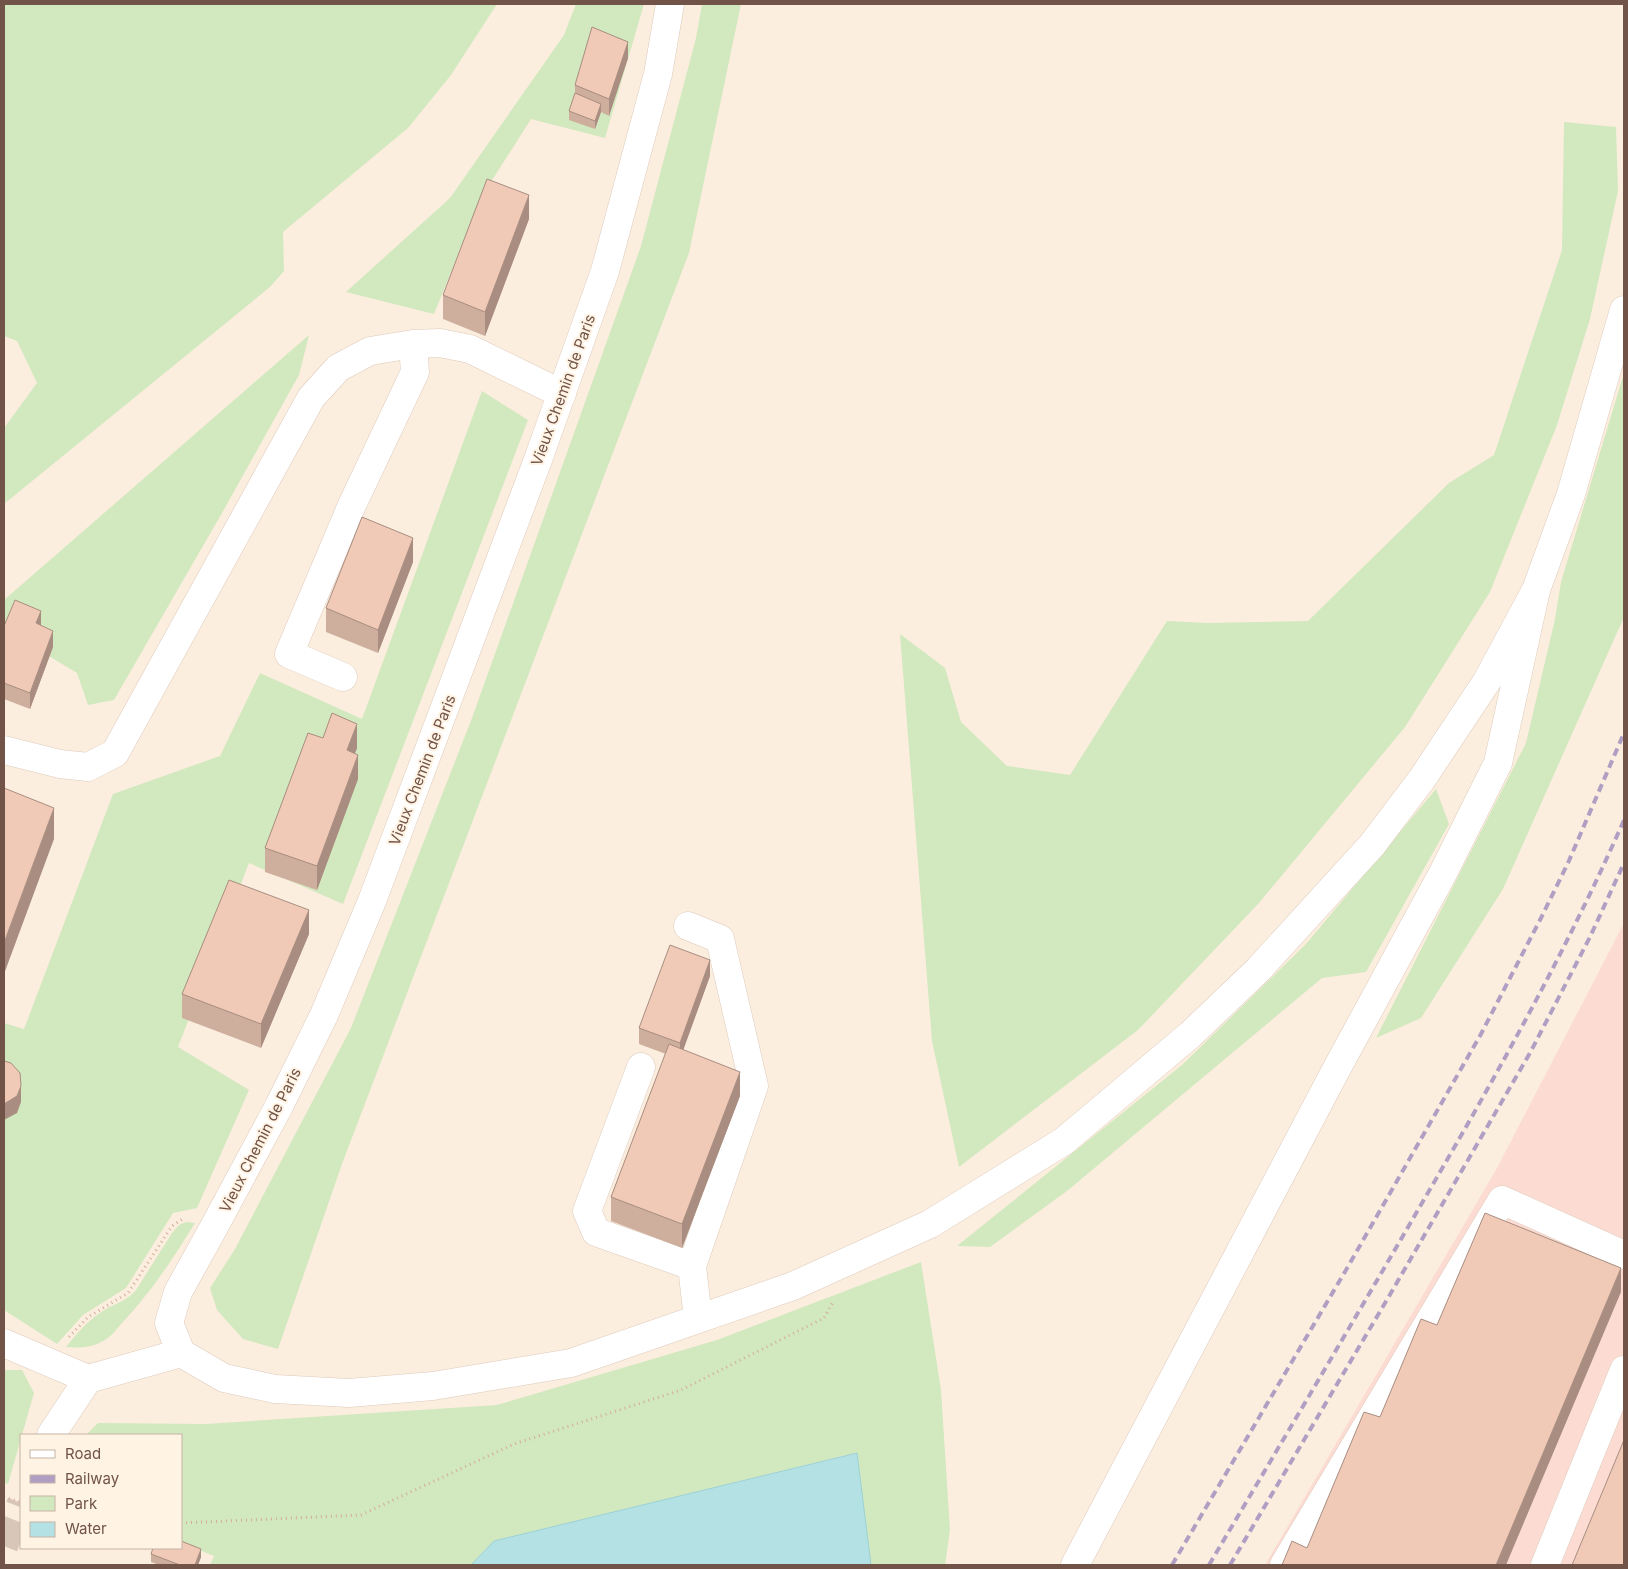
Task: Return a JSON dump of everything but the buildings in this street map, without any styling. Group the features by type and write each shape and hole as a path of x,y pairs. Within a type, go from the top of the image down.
{"street":[{"name":"Vieux Chemin de Paris","path":"181,1353 169,1324 178,1292 214,1228 324,1015 372,901 562,394 606,271 658,74 670,4"},
{"path":"1075,1565 1337,1068 1443,873 1498,763 1536,590 1571,494 1624,310"},
{"path":"4,750 60,764 88,766 115,753 311,398 338,368 370,351 413,344 440,343 470,349 562,394"},
{"path":"343,677 289,654 352,505 415,372 413,344"},
{"path":"4,1343 88,1379 181,1353 224,1378 275,1390 349,1393 433,1386 571,1363 793,1286 930,1224 1064,1141 1191,1034 1258,970 1372,845 1422,779 1487,681 1536,590"},
{"path":"688,926 720,939 754,1086 692,1266 698,1319"},
{"path":"641,1067 587,1211 596,1232 692,1266"},
{"path":"1284,1565 1502,1200 1624,1255"},
{"path":"1545,1565 1624,1370"},
{"path":"52,1434 88,1379"}],"path":[{"path":"52,1364 67,1340 78,1327 100,1309 128,1293 172,1226 180,1219 187,1217 196,1218 214,1228"},
{"path":"182,1523 361,1515 514,1444 681,1390 824,1318 845,1279 839,1265"},
{"path":"4,1497 20,1502"}],"shaded area":[{"path":"1624,923 1624,1565 1265,1565 1497,1168"}],"green space":[{"path":"4,4 497,4 451,75 408,128 283,232 284,271 270,287 4,504 4,428 37,383 17,341 4,336"},
{"path":"576,4 644,4 605,138 531,119 482,196 434,314 346,292 450,198 564,35"},
{"path":"702,4 741,4 689,253 342,1164 278,1349 243,1339 217,1310 210,1288 235,1249 351,1028 472,718 641,246 696,38"},
{"path":"1564,122 1616,127 1618,191 1590,319 1557,425 1490,592 1405,727 1259,903 1138,1030 959,1167 932,1041 900,634 945,668 961,722 1007,766 1070,775 1167,621 1208,623 1308,621 1449,483 1494,455 1562,250"},
{"path":"309,335 299,375 114,700 88,705 77,673 4,629 4,600"},
{"path":"1624,373 1624,617 1503,889 1421,1018 1376,1038 1526,743 1555,619 1561,582"},
{"path":"482,391 528,420 343,904 249,863 178,1047 249,1090 197,1208 173,1213 126,1288 83,1315 57,1344 4,1310 4,1023 24,1029 113,794 220,756 260,673 362,719"},
{"path":"1436,789 1449,824 1366,972 1322,978 1067,1191 990,1247 957,1246 1182,1065 1306,944"},
{"path":"186,1222 195,1223 152,1287 114,1333 94,1345 66,1347 94,1317 126,1299 136,1290 172,1233 179,1225"},
{"path":"921,1262 941,1390 950,1530 945,1565 871,1565 856,1453 494,1541 471,1565 210,1565 214,1556 182,1543 182,1434 87,1434 98,1423 206,1424 497,1405 717,1340"},
{"path":"4,1370 22,1370 34,1393 22,1434 20,1434 20,1442 8,1484 4,1483"}],"water":[{"path":"857,1453 871,1565 471,1565 494,1541"}],"tunnel":[{"path":"4,1546 20,1506"}],"railway":[{"path":"1172,1565 1346,1270 1481,1034 1568,863 1624,733"},
{"path":"1209,1565 1503,1062 1554,966 1624,820"},
{"path":"1230,1565 1530,1053 1590,937 1624,863"}]}
